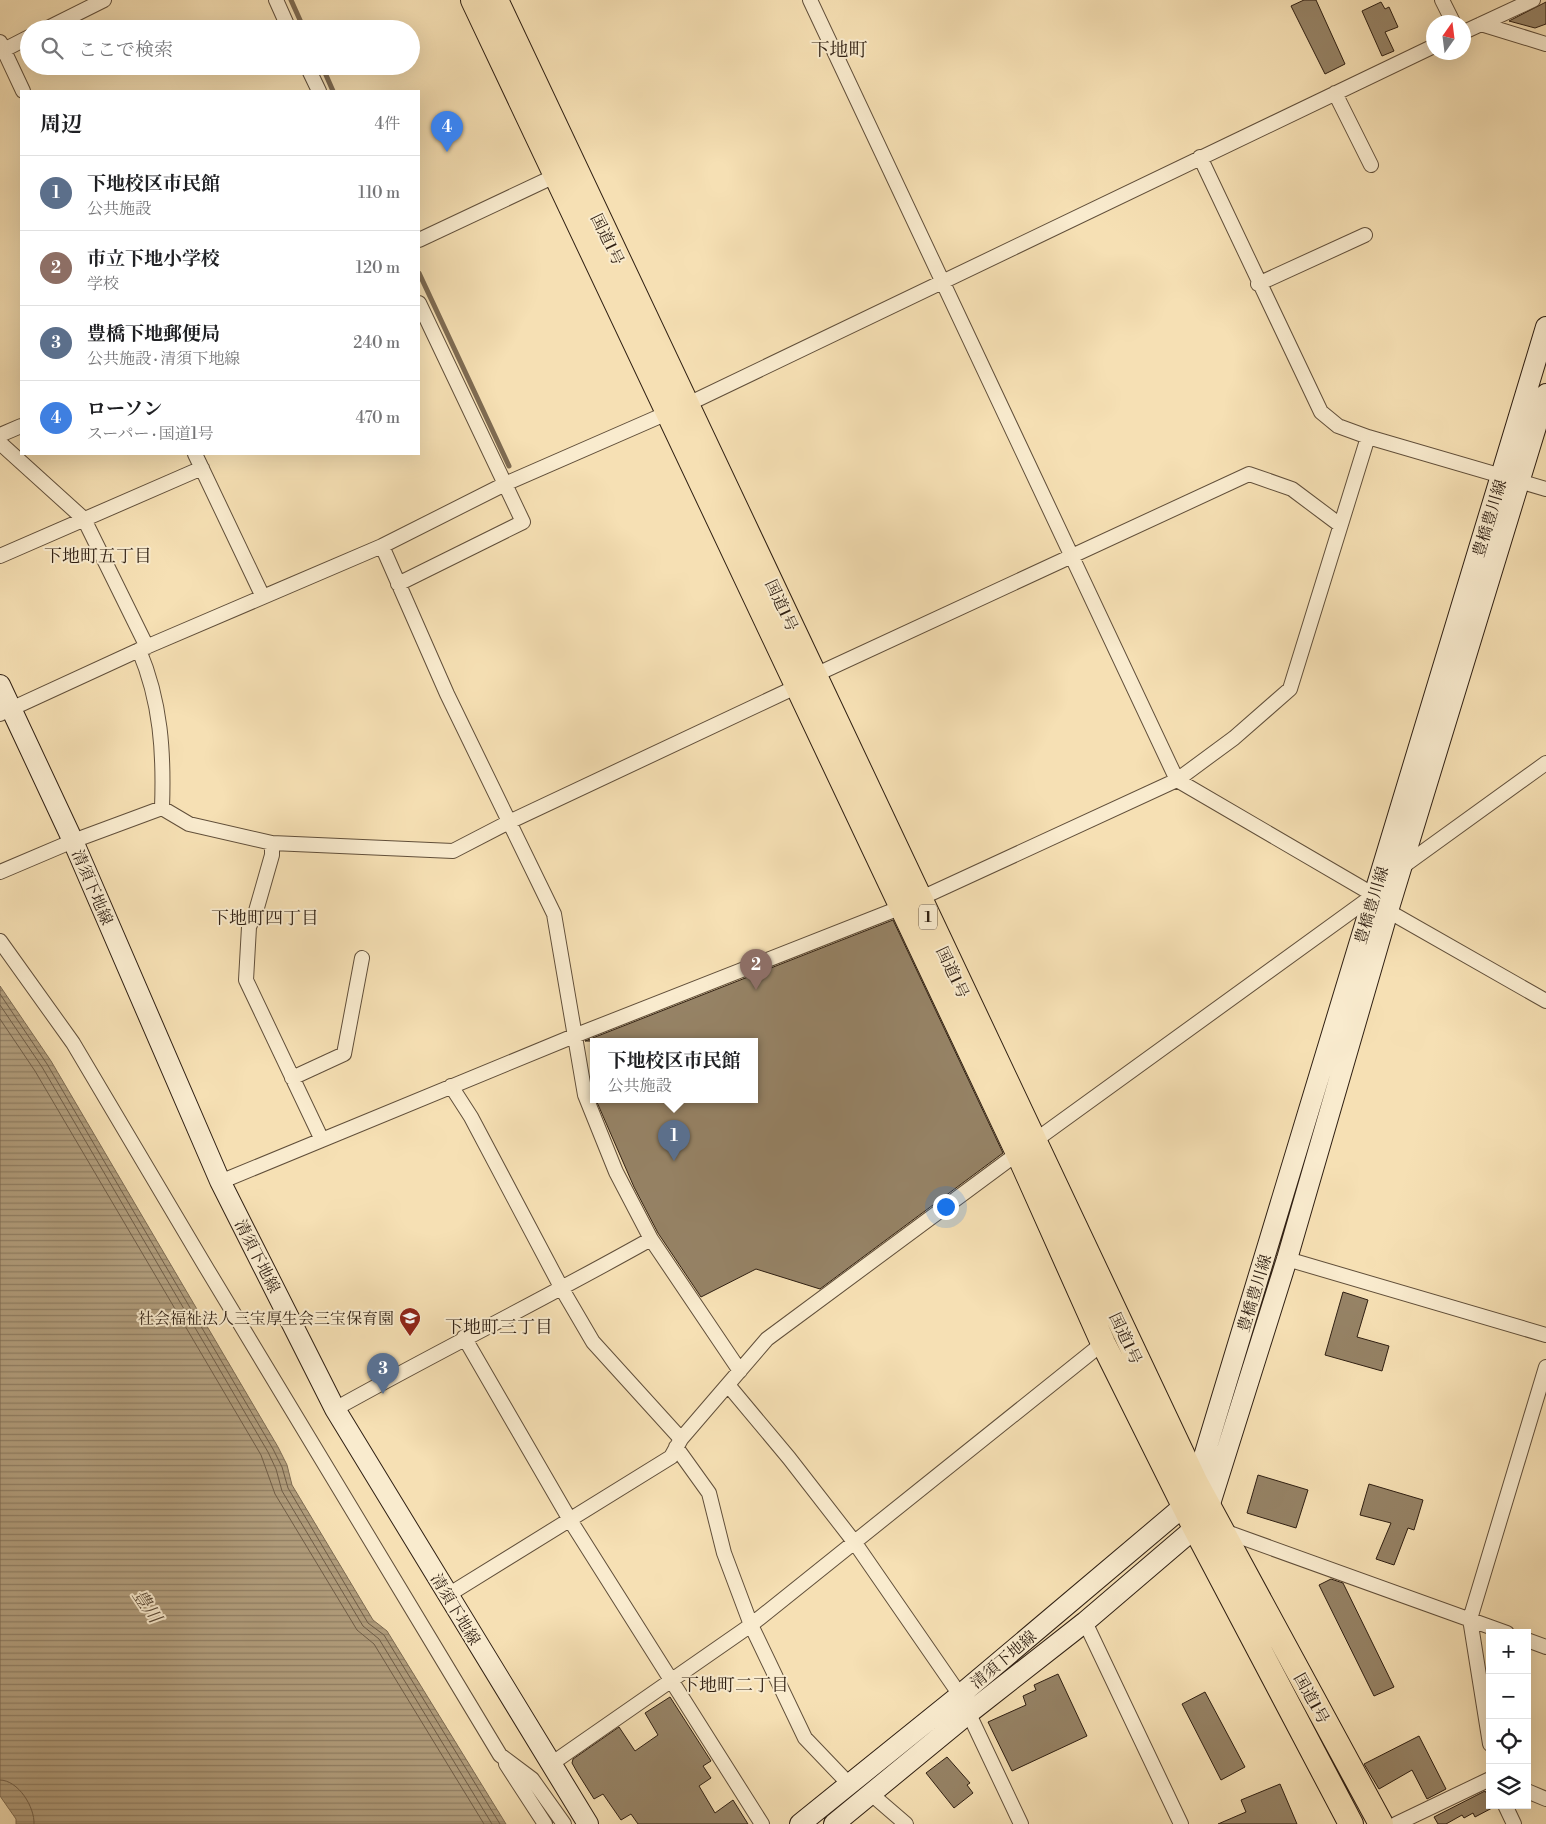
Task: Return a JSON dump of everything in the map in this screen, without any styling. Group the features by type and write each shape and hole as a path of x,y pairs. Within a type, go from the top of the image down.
{"highway":[{"name":"国道1号","path":"473,0 557,175 678,408"},
{"name":"国道1号","path":"496,0 575,170 678,408 1025,1147 1196,1484 1381,1824"},
{"name":"国道1号","path":"1025,1147 1103,1343 1195,1528 1351,1824"}],"main road":[{"name":"豊橋豊川線","path":"1209,1507 1287,1259 1402,868 1511,478 1546,327"},
{"name":"豊橋豊川線","path":"1196,1484 1374,895 1511,478 1546,394"},
{"name":"清須下地線","path":"0,685 6,711 73,841 220,1182 335,1409 588,1824"},
{"name":"清須下地線","path":"834,1824 1184,1506 1196,1484"},
{"name":"清須下地線","path":"800,1824 849,1784 1085,1622 1195,1528 1209,1507"}],"street":[{"path":"64,20 104,0"},
{"path":"276,0 285,20"},
{"path":"448,1595 671,1457 679,1443 767,1339 1025,1147 1374,895 1177,780 810,0"},
{"path":"1442,0 1450,15"},
{"path":"1471,29 1533,0"},
{"path":"1481,24 1546,44"},
{"path":"20,41 1,48 22,90"},
{"path":"6,711 143,649 382,546 505,484 678,408 1426,50"},
{"path":"311,75 319,90"},
{"path":"1335,93 1370,165"},
{"path":"1200,157 1258,284 1320,412 1338,426 1368,437 1511,478 1546,490"},
{"path":"420,240 557,175"},
{"path":"1258,284 1365,235"},
{"path":"398,584 523,522 420,305"},
{"path":"0,435 20,426"},
{"path":"220,1182 574,1036 911,903 1177,780 1234,738 1290,689 1368,437"},
{"path":"0,443 84,519 143,649 162,734 162,808"},
{"path":"196,455 263,597"},
{"path":"0,556 202,468"},
{"path":"162,808 189,824 272,843 453,851 509,822 806,681 1249,474 1292,489 1340,525"},
{"path":"382,546 447,694 554,914 585,1095 616,1172 651,1239 740,1371"},
{"path":"1402,868 1546,762"},
{"path":"0,872 73,841 162,808"},
{"path":"272,843 269,865 256,912 249,927 246,980 322,1140"},
{"path":"1388,911 1546,1001"},
{"path":"0,942 73,1043 207,1270 500,1755 545,1824"},
{"path":"292,1078 344,1054 362,958"},
{"path":"451,1086 471,1117 562,1289 593,1342 679,1443 708,1493 724,1553 751,1625 805,1738 849,1784"},
{"path":"335,1409 464,1337 562,1289 651,1239"},
{"path":"1287,1259 1546,1335"},
{"path":"464,1337 570,1520 762,1824"},
{"path":"550,1764 751,1625 1103,1343"},
{"path":"1486,1719 1470,1619 1546,1367"},
{"path":"728,1386 789,1458 855,1543 964,1704 1021,1824"},
{"path":"1221,1530 1496,1629"},
{"path":"1085,1622 1181,1824"},
{"path":"1531,1641 1546,1647"},
{"path":"500,1755 532,1779 564,1824"},
{"path":"1396,1824 1486,1781"},
{"path":"870,1793 906,1824"},
{"path":"1531,1793 1546,1799"},
{"path":"1507,1809 1514,1824"}],"water":[{"name":"豊川","path":"0,986 51,1061 278,1447 287,1465 292,1485 373,1620 387,1631 506,1824 16,1824 16,1819 0,1796"}],"building":[{"path":"1304,0 1316,0 1345,64 1325,74 1291,6"},
{"path":"1381,2 1385,9 1389,7 1398,27 1385,32 1394,51 1382,56 1362,11"},
{"path":"1546,2 1546,24 1535,28 1509,21"},
{"path":"893,920 1003,1153 820,1289 756,1269 701,1297 658,1233 634,1187 597,1103 758,1103 758,1038 593,1038"},
{"path":"1343,1292 1368,1300 1357,1337 1389,1346 1382,1371 1325,1355"},
{"path":"1258,1475 1308,1490 1296,1528 1247,1513"},
{"path":"1369,1484 1423,1500 1414,1530 1408,1528 1394,1565 1376,1559 1391,1523 1360,1515"},
{"path":"1331,1579 1343,1583 1394,1687 1374,1696 1319,1585"},
{"path":"1058,1674 1087,1736 1012,1771 988,1722 1026,1705 1023,1696 1036,1690 1034,1685"},
{"path":"1205,1692 1245,1767 1221,1780 1182,1704"},
{"path":"670,1697 711,1761 703,1766 711,1778 699,1786 715,1813 733,1800 748,1824 638,1824 631,1814 621,1820 603,1794 594,1799 577,1772 572,1763 573,1759 619,1727 635,1751 658,1735 645,1713"},
{"path":"1419,1736 1446,1789 1427,1799 1412,1770 1379,1789 1364,1764"},
{"path":"947,1757 970,1783 967,1785 973,1793 954,1808 926,1773"},
{"path":"1280,1784 1297,1824 1218,1824 1246,1812 1241,1800"},
{"path":"1485,1791 1486,1793 1486,1809 1490,1809 1475,1817 1473,1813 1464,1818 1462,1815 1446,1824 1438,1824 1434,1817"}],"waterway":[{"path":"291,0 300,20"},
{"path":"326,75 333,90"},
{"path":"420,275 509,466"}],"place":[{"name":"ローソン","path":"447,152"},
{"name":"市立下地小学校","path":"756,990"},
{"name":"下地校区市民館","path":"674,1161"},
{"name":"社会福祉法人三宝厚生会三宝保育園","path":"410,1337"},
{"name":"豊橋下地郵便局","path":"383,1394"}],"district":[{"name":"下地町","path":"839,49"},
{"name":"下地町五丁目","path":"98,556"},
{"name":"下地町四丁目","path":"265,918"},
{"name":"下地町三丁目","path":"499,1327"},
{"name":"下地町二丁目","path":"735,1685"}]}
